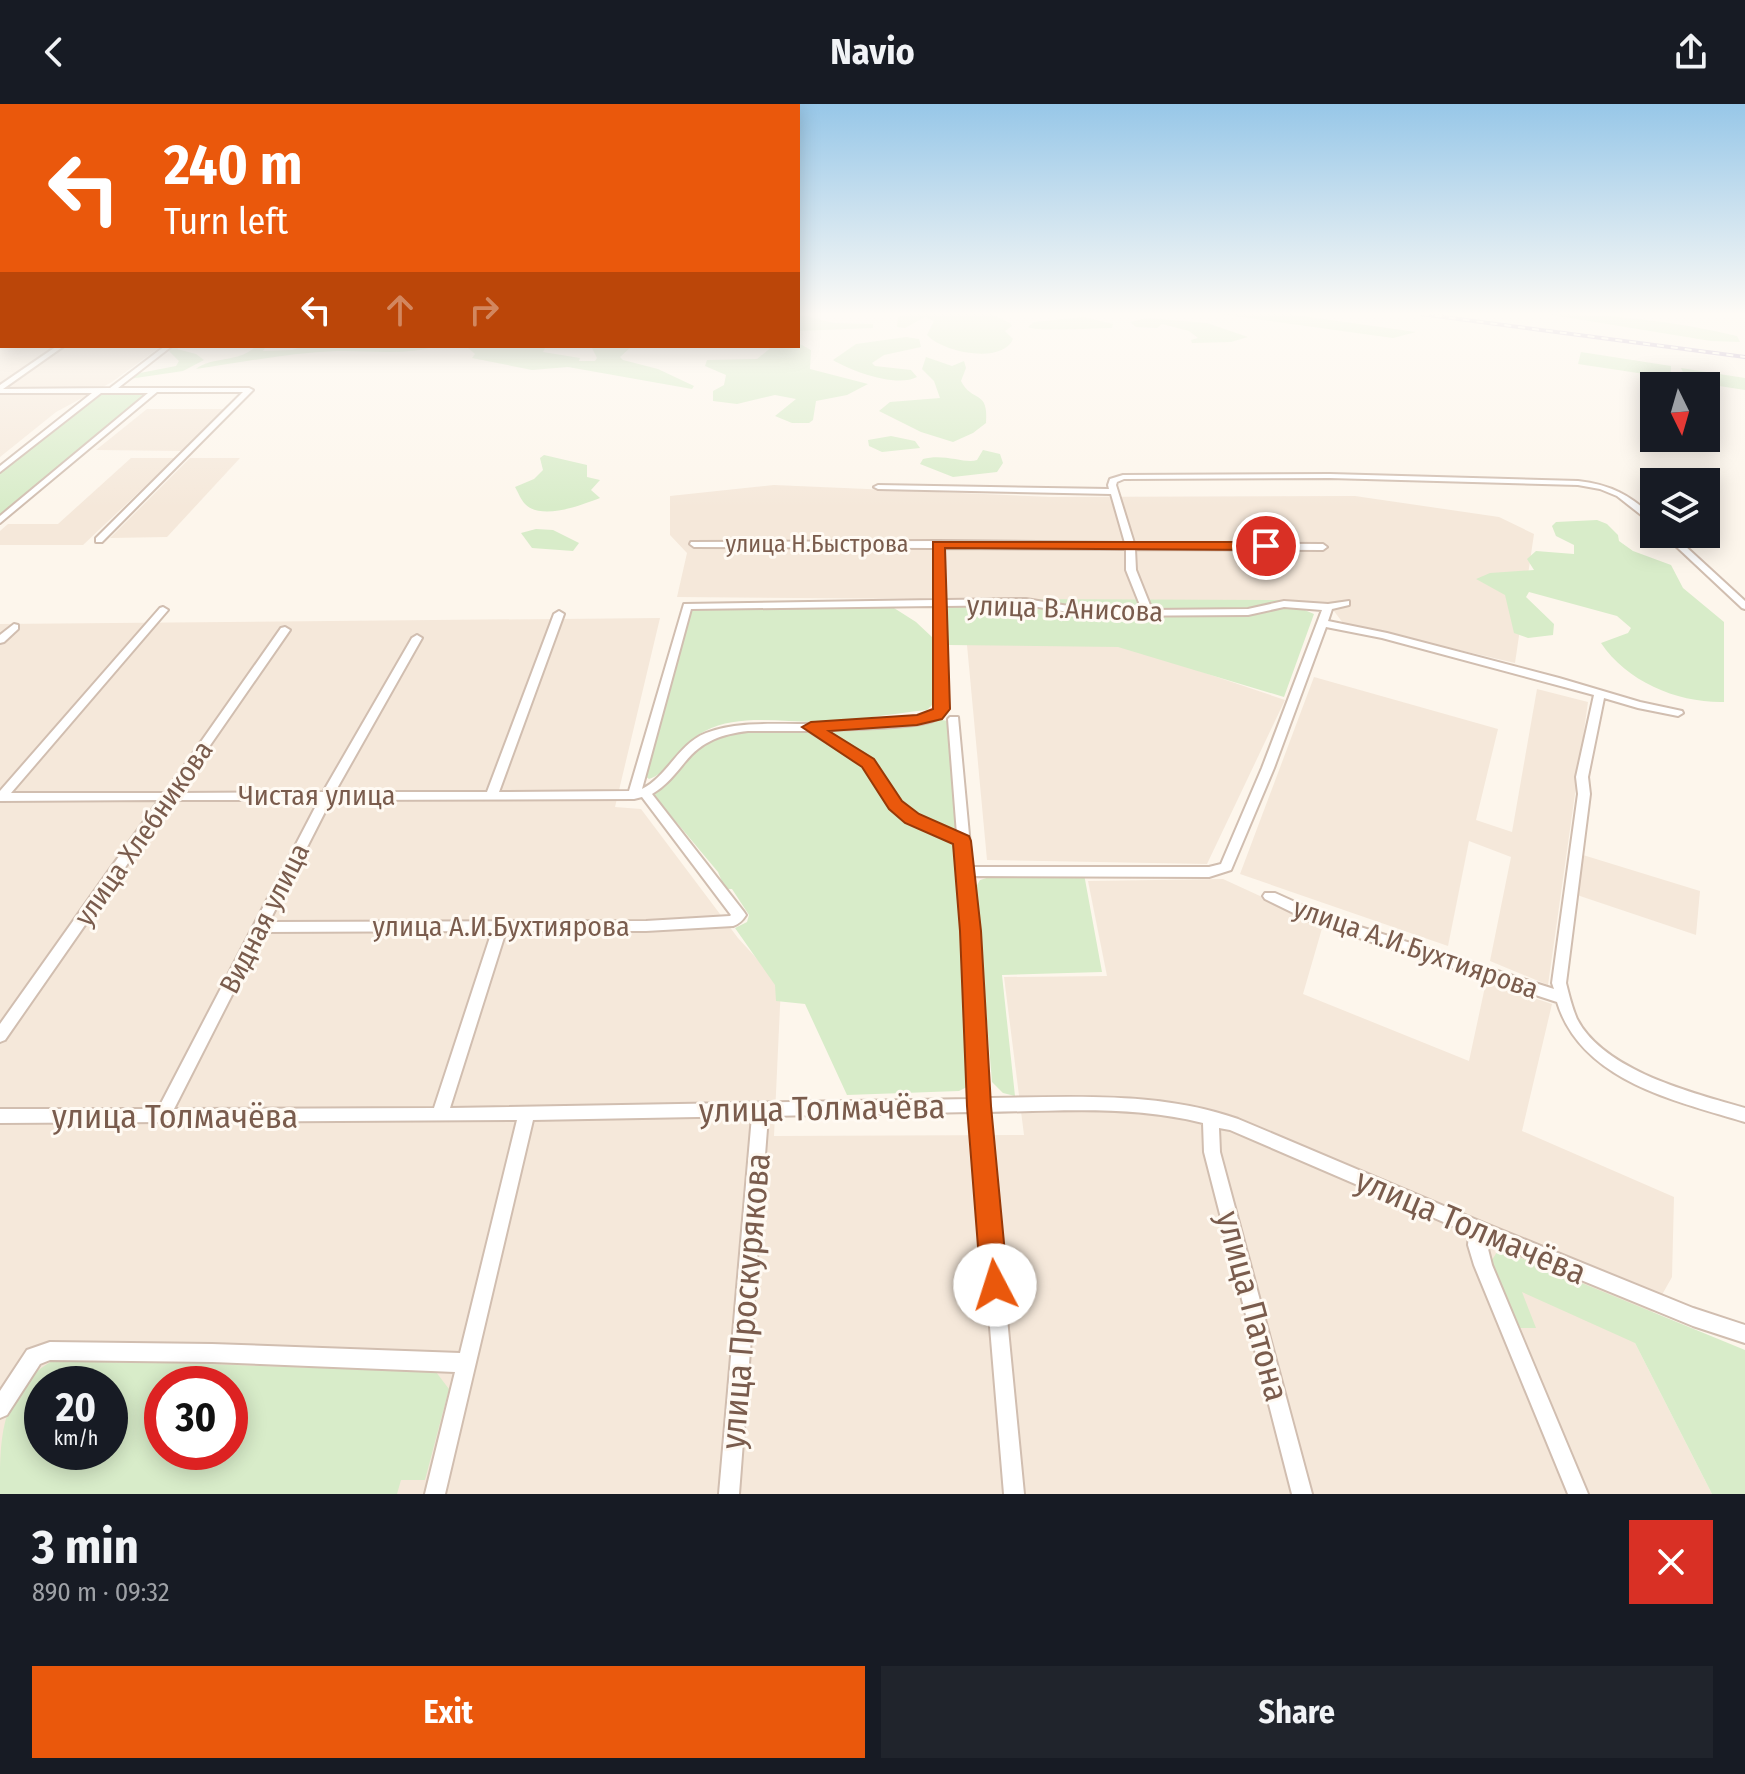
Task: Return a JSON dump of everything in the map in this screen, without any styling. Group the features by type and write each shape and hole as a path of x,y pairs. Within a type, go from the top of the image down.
{"street":[{"path":"113,389 126,379"},
{"path":"0,389 160,387 249,390 99,540"},
{"path":"0,520 160,387"},
{"path":"0,470 100,390"},
{"path":"1148,612 1131,570 1130,546 1113,492 1113,481 1123,477 1330,476 1599,485 1627,496 1640,509"},
{"path":"878,487 1113,492"},
{"name":"улица Н.Быстрова","path":"694,544 1323,547"},
{"path":"640,794 659,786 688,749 706,737 755,726 811,727 917,720 936,715 943,704 938,544"},
{"path":"1682,548 1745,606"},
{"name":"улица В.Анисова","path":"640,794 687,606 1026,602 1093,613 1248,612 1284,604 1328,607 1346,603"},
{"path":"965,871 1219,871 1230,860 1328,607"},
{"path":"2,799 163,610"},
{"path":"492,794 559,614"},
{"path":"1322,623 1383,635 1678,713"},
{"path":"0,640 14,627"},
{"name":"улица Хлебникова","path":"0,1036 285,630"},
{"name":"Видная улица","path":"162,1116 328,794 417,638"},
{"path":"1600,693 1582,777 1584,794 1559,983 1563,998 1574,1027 1599,1055 1662,1089 1745,1115"},
{"path":"954,719 979,1106 1014,1494"},
{"path":"811,727 868,763 895,805 936,832 962,841"},
{"name":"Чистая улица","path":"2,799 328,794 640,794"},
{"name":"улица А.И.Бухтиярова","path":"259,927 722,924 733,921 739,915 640,794"},
{"name":"улица А.И.Бухтиярова","path":"1270,896 1321,920 1563,998"},
{"path":"440,1115 501,926"},
{"name":"улица Толмачёва","path":"0,1116 440,1115 1104,1103 1171,1108 1211,1117 1284,1145 1478,1229 1693,1317 1745,1334"},
{"name":"улица Проскурякова","path":"729,1494 761,1108"},
{"path":"435,1494 527,1113"},
{"name":"улица Патона","path":"1211,1117 1212,1152 1302,1494"},
{"path":"1478,1229 1477,1245 1483,1265 1578,1494"},
{"path":"0,1408 34,1357 50,1351 212,1353 466,1363"}],"shaded area":[{"path":"0,379 116,379 56,412 0,457"},
{"path":"147,409 228,409 183,451 96,450"},
{"path":"131,458 175,458 83,545 0,545 0,531 8,524 58,524"},
{"path":"190,458 240,458 167,537 110,538"},
{"path":"774,485 1051,497 1355,496 1499,517 1534,534 1515,663 1343,623 1327,602 677,597 687,553 670,535 670,496"},
{"path":"660,618 615,807 641,809 738,938 781,985 774,1136 1024,1135 1004,977 1107,976 1088,881 1223,879 1323,925 1303,994 1469,1061 1486,982 1552,1004 1522,1131 1674,1197 1672,1277 1635,1343 1712,1494 0,1494 0,624"},
{"path":"967,645 1122,645 1285,700 1207,864 987,860"},
{"path":"1314,677 1498,729 1476,820 1512,832 1537,689 1588,702 1548,985 1490,961 1511,857 1469,841 1448,946 1240,874"},
{"path":"1583,855 1700,891 1696,935 1577,895"}],"green space":[{"path":"635,379 679,379 694,386 692,389"},
{"path":"725,379 848,379 868,384 847,395 816,401 813,420 809,423 792,423 775,416 796,399 775,395 737,404 713,401 713,391 724,385"},
{"path":"932,379 962,379 965,388 985,405 986,423 953,442 921,432 879,411 890,402 940,398"},
{"path":"1720,379 1745,379 1745,390 1720,386"},
{"path":"101,391 151,392 0,516 0,472"},
{"path":"891,436 915,441 920,448 882,452 869,446 868,440"},
{"path":"983,450 1000,454 1003,463 997,472 953,477 920,464 923,459 931,457 977,460"},
{"path":"544,455 587,465 587,477 600,480 591,490 600,498 551,511 532,509 525,504 515,487 534,479 543,470 540,458"},
{"path":"1597,520 1607,524 1618,535 1619,541 1633,551 1671,565 1683,588 1724,622 1724,702 1672,694 1655,688 1625,669 1601,643 1628,633 1631,628 1617,616 1529,592 1526,597 1554,624 1553,635 1528,638 1514,633 1505,595 1476,579 1490,573 1534,570 1527,559 1536,551 1574,554 1574,545 1556,536 1552,526 1556,522"},
{"path":"536,529 553,530 579,543 573,551 532,548 521,533"},
{"path":"1020,599 1281,600 1314,614 1284,697 1118,647 949,645 944,627 948,608 956,604"},
{"path":"700,608 894,608 933,638 935,702 927,710 857,719 731,722 697,736 664,770 649,779 645,776 690,611"},
{"path":"948,721 949,728 971,1085 959,1091 847,1095 805,1004 776,1001 775,985 735,928 747,922 749,915 732,889 725,889 718,872 652,793 698,746 729,734 756,729 803,732"},
{"path":"1084,874 1102,972 1002,975 1015,1096 1003,1093 992,1082 976,887 980,880 993,876"},
{"path":"1499,1249 1745,1350 1745,1494 1712,1494 1635,1343 1522,1292 1536,1328 1518,1328 1490,1263"},
{"path":"56,1359 436,1372 449,1389 425,1480 401,1480 397,1494 0,1494 3,1433 14,1399 24,1384 24,1470 128,1470 128,1366 46,1366"}],"route":[{"path":"995,1285 979,1106 971,931 962,841 912,819 895,805 868,763 811,727 917,720 930,718 941,709 938,544 1266,546"}]}
